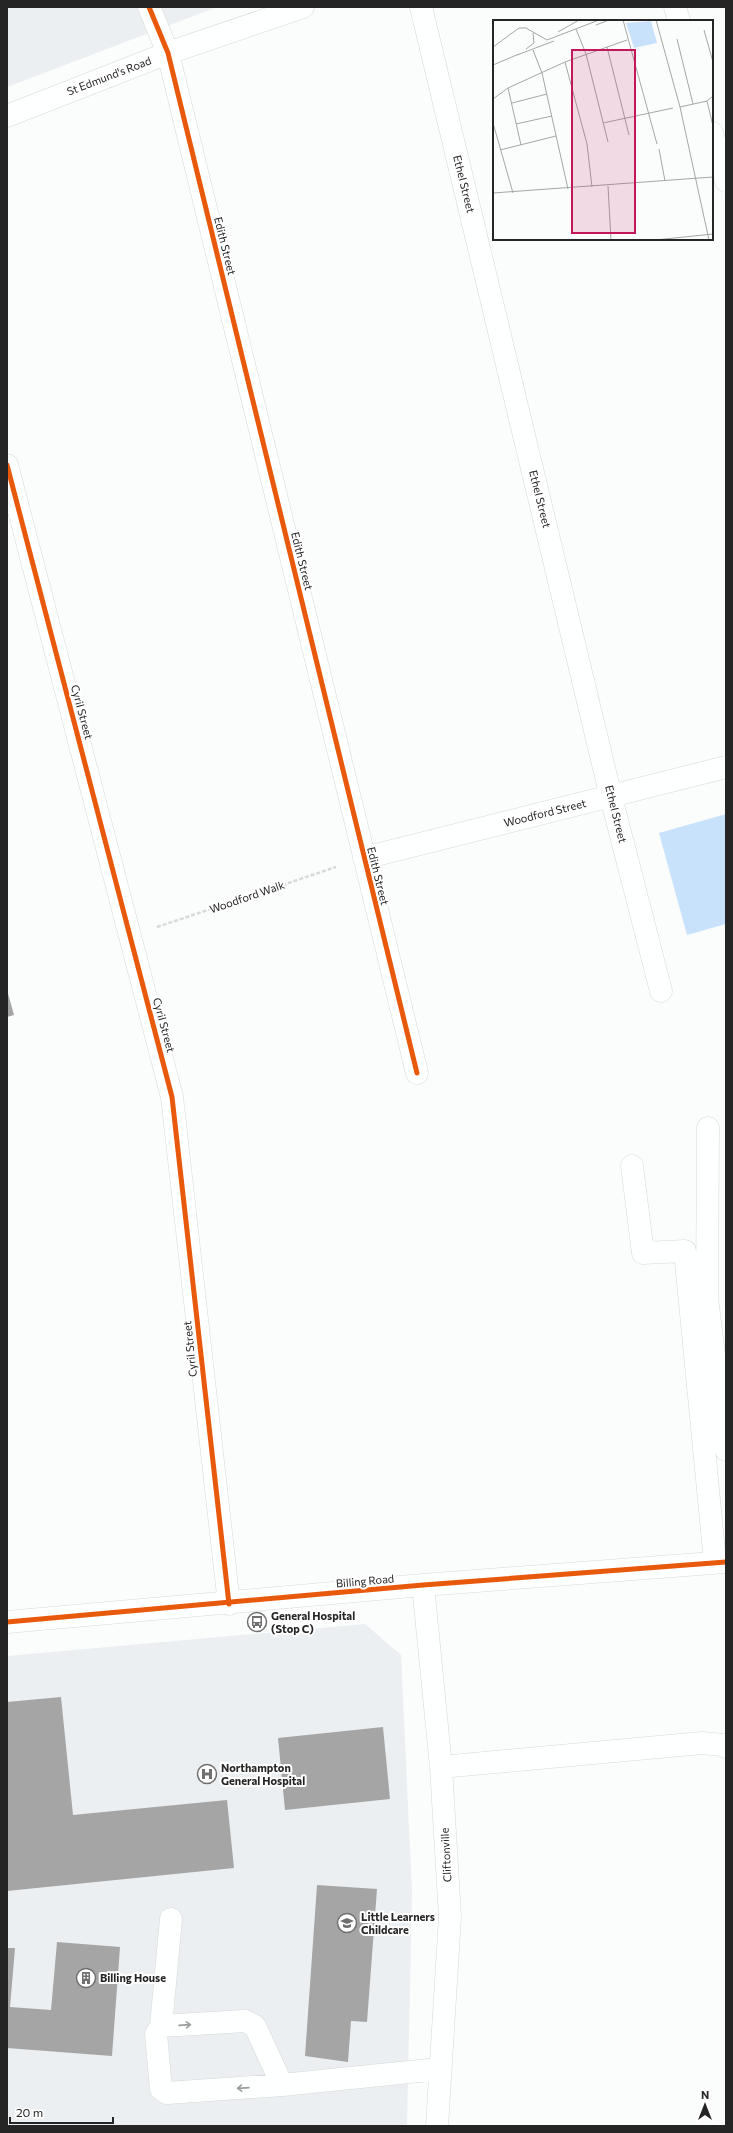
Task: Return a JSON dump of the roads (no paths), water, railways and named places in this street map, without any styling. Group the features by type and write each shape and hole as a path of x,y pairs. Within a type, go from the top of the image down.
{"street":[{"name":"Edith Street","path":"149,7 168,54 417,1073"},
{"name":"St Edmund's Road","path":"7,116 168,54 303,7"},
{"name":"Ethel Street","path":"421,7 611,797 661,991"},
{"path":"675,7 679,20"},
{"path":"713,136 726,181"},
{"name":"Cyril Street","path":"7,465 172,1097 229,1604"},
{"name":"Woodford Street","path":"364,858 726,767"},
{"path":"708,1128 707,1298 726,1450"},
{"path":"632,1166 643,1253 685,1251 720,1562"},
{"name":"Billing Road","path":"7,1622 229,1604 424,1585 720,1562"},
{"name":"Cliftonville","path":"424,1585 441,1767 450,1917 439,2069 437,2126"},
{"path":"441,1767 702,1743 724,1744 726,1747"},
{"path":"171,1919 161,2026 156,2034 161,2089 167,2093 282,2085 439,2069"},
{"path":"161,2026 245,2021 255,2026 282,2085"}],"place":[{"name":"General Hospital (Stop C)","path":"257,1622"},
{"name":"Northampton General Hospital","path":"207,1774"},
{"name":"Little Learners Childcare","path":"347,1923"},
{"name":"Billing House","path":"86,1978"}]}
